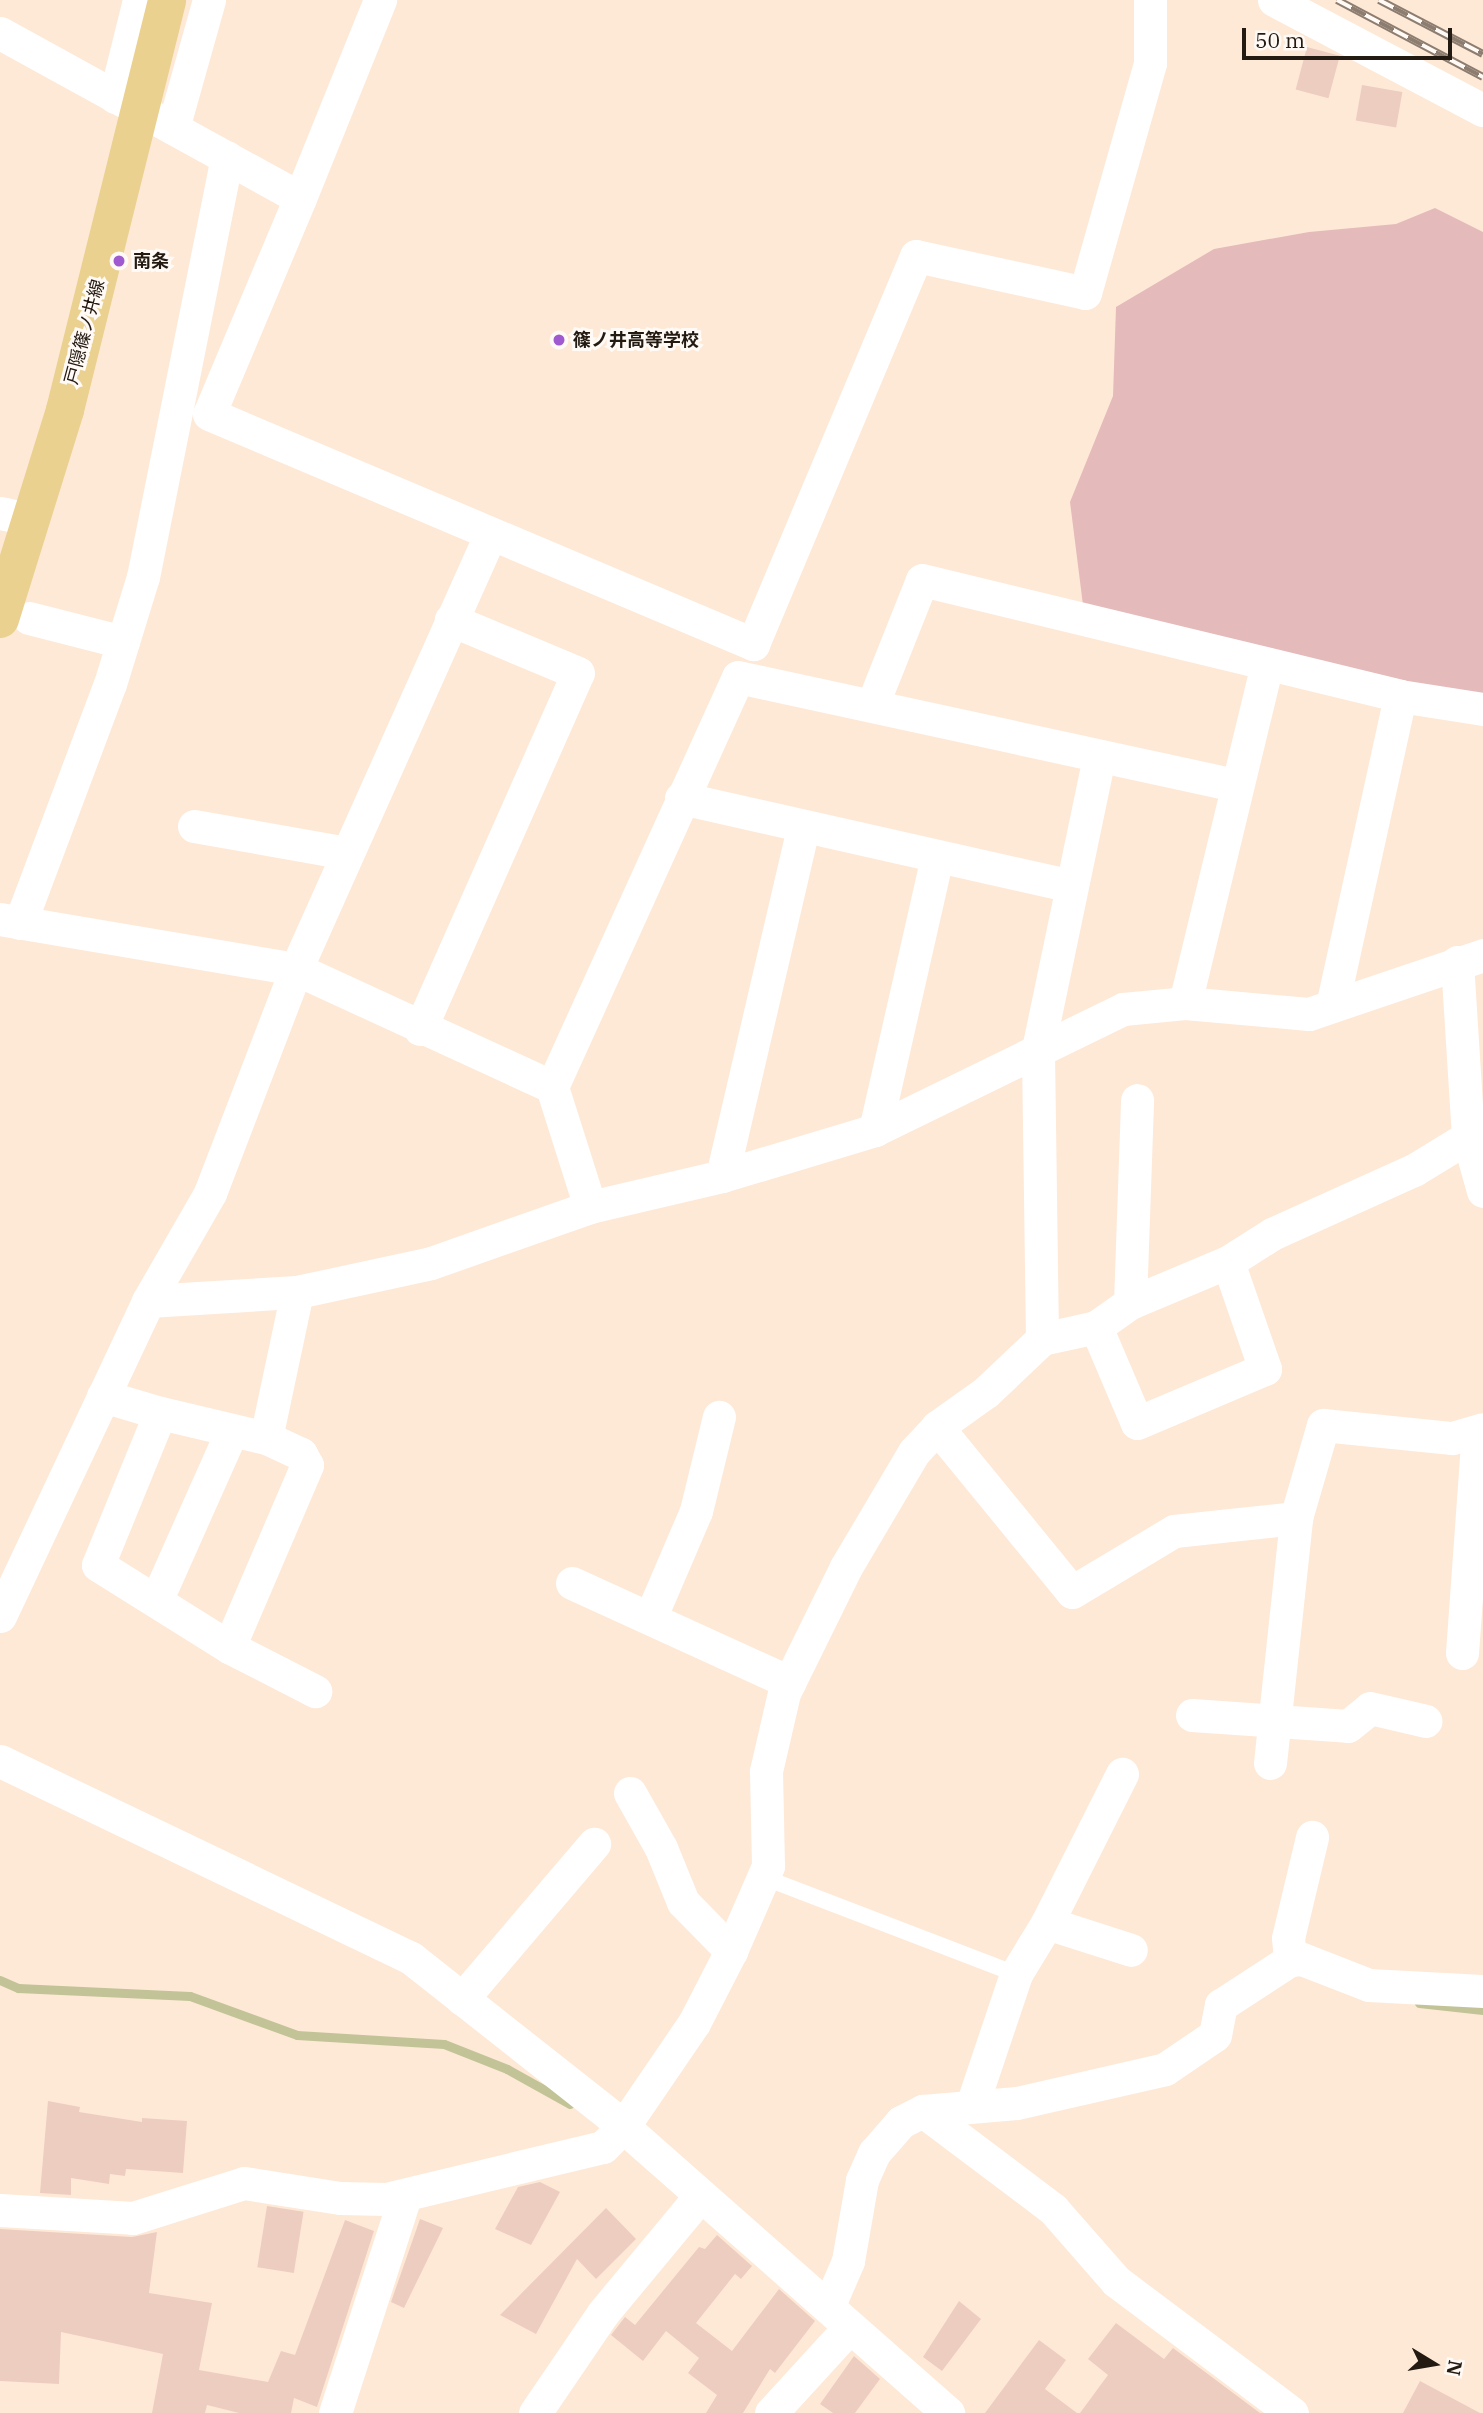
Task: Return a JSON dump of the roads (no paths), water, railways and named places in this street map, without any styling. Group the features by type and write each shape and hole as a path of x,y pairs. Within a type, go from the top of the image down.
{"main road":[{"name":"戸隠篠ノ井線","path":"15,619 16,516 143,112 167,0"}],"street":[{"path":"139,0 143,112"},
{"path":"143,112 209,0"},
{"path":"380,0 300,198 194,411 123,642 10,921 296,969 420,1029 552,1087"},
{"path":"194,411 753,644 916,257 1085,293 1150,63 1150,0"},
{"path":"1274,0 1483,110"},
{"path":"0,33 300,198"},
{"path":"194,411 227,157"},
{"path":"0,1616 148,1301 210,1193 296,969 490,536"},
{"path":"873,704 922,580 1401,696 1483,709"},
{"path":"15,619 123,642"},
{"path":"420,1029 578,673 451,620"},
{"path":"1185,1003 1235,785 1267,664"},
{"path":"590,1207 552,1087 738,677 873,704 1099,758 1235,785"},
{"path":"1332,1006 1401,696"},
{"path":"1042,1339 1038,1049 1099,758"},
{"path":"681,798 803,829 1070,887"},
{"path":"194,827 347,853"},
{"path":"722,1176 803,829"},
{"path":"875,1129 937,857"},
{"path":"148,1301 297,1292 431,1263 590,1207 722,1176 875,1129 1123,1009 1185,1003 1309,1014 1470,959 1468,1137 1483,1191"},
{"path":"1130,1303 1137,1100"},
{"path":"0,2210 133,2218 244,2183 340,2197 405,2196 603,2147 623,2127 694,2023 731,1951 768,1866 766,1771 789,1682 846,1567 914,1452 937,1427 986,1392 1042,1339 1096,1326 1130,1303 1228,1262 1272,1234 1415,1170 1468,1137"},
{"path":"1096,1326 1137,1423 1265,1369 1228,1262"},
{"path":"266,1438 297,1292"},
{"path":"103,1396 160,1413 266,1438 301,1454 307,1465 229,1647"},
{"path":"160,1413 98,1565 229,1647 314,1690"},
{"path":"651,1616 696,1511 719,1417"},
{"path":"1270,1763 1296,1518 1323,1425 1452,1438 1480,1430 1462,1653"},
{"path":"937,1427 1072,1592 1174,1531 1296,1518"},
{"path":"156,1601 232,1430"},
{"path":"572,1583 651,1616 789,1682"},
{"path":"1192,1715 1348,1726 1370,1708 1426,1721"},
{"path":"0,1761 411,1958 623,2127 948,2413"},
{"path":"972,2105 1016,1974 1048,1923 1122,1774"},
{"path":"630,1793 661,1848 682,1902 731,1951"},
{"path":"1290,1960 1287,1938 1312,1837"},
{"path":"462,1998 594,1844"},
{"path":"1048,1923 1131,1950"},
{"path":"771,2413 839,2317 862,2180 874,2153 901,2122 923,2111 1017,2103 1165,2069 1215,2035 1221,2005 1290,1960 1302,1959 1368,1985 1483,1991"},
{"path":"923,2111 1053,2209 1116,2281 1292,2413"},
{"path":"335,2413 405,2196"},
{"path":"535,2413 603,2313 700,2196"}],"lane":[{"path":"763,1877 1016,1974"}],"waterway":[{"path":"0,1980 18,1988 190,1996 297,2035 444,2044 507,2069 570,2104"},
{"path":"1419,2003 1483,2010"}],"railway":[{"path":"1337,0 1483,77"},
{"path":"1379,0 1483,54"}],"place":[{"name":"南条","path":"119,261"},
{"name":"篠ノ井高等学校","path":"559,340"}]}
